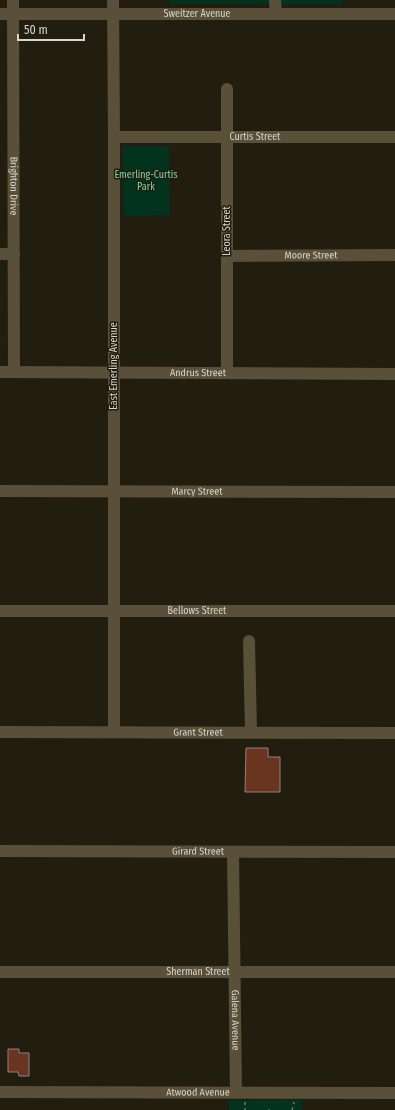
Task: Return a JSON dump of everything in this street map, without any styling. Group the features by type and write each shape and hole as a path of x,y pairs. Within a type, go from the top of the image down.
{"street":[{"name":"Brighton Drive","path":"13,0 14,372"},
{"name":"East Emerling Avenue","path":"113,0 114,732"},
{"path":"275,0 276,14"},
{"name":"Sweitzer Avenue","path":"0,14 395,14"},
{"name":"Leora Street","path":"227,89 227,373"},
{"name":"Curtis Street","path":"114,137 395,137"},
{"path":"0,254 14,254"},
{"name":"Moore Street","path":"227,256 395,255"},
{"name":"Andrus Street","path":"0,372 395,374"},
{"name":"Marcy Street","path":"0,491 114,490 395,492"},
{"name":"Bellows Street","path":"0,612 395,612"},
{"path":"249,641 251,732"},
{"name":"Grant Street","path":"0,732 395,733"},
{"name":"Girard Street","path":"0,851 395,852"},
{"name":"Galena Avenue","path":"233,852 236,1092"},
{"name":"Sherman Street","path":"0,972 395,972"},
{"name":"Atwood Avenue","path":"0,1092 395,1093"}],"path":[{"path":"292,1110 294,1099"}],"green space":[{"path":"170,0 342,0 342,4 170,4"},
{"name":"Emerling-Curtis Park","path":"123,146 169,146 170,215 124,216"},
{"path":"229,1100 302,1100 302,1110 229,1110"}],"building":[{"path":"246,748 268,748 268,757 280,757 280,792 245,792"},
{"path":"8,1049 19,1049 19,1053 29,1053 29,1076 19,1076 18,1072 8,1072"}]}
